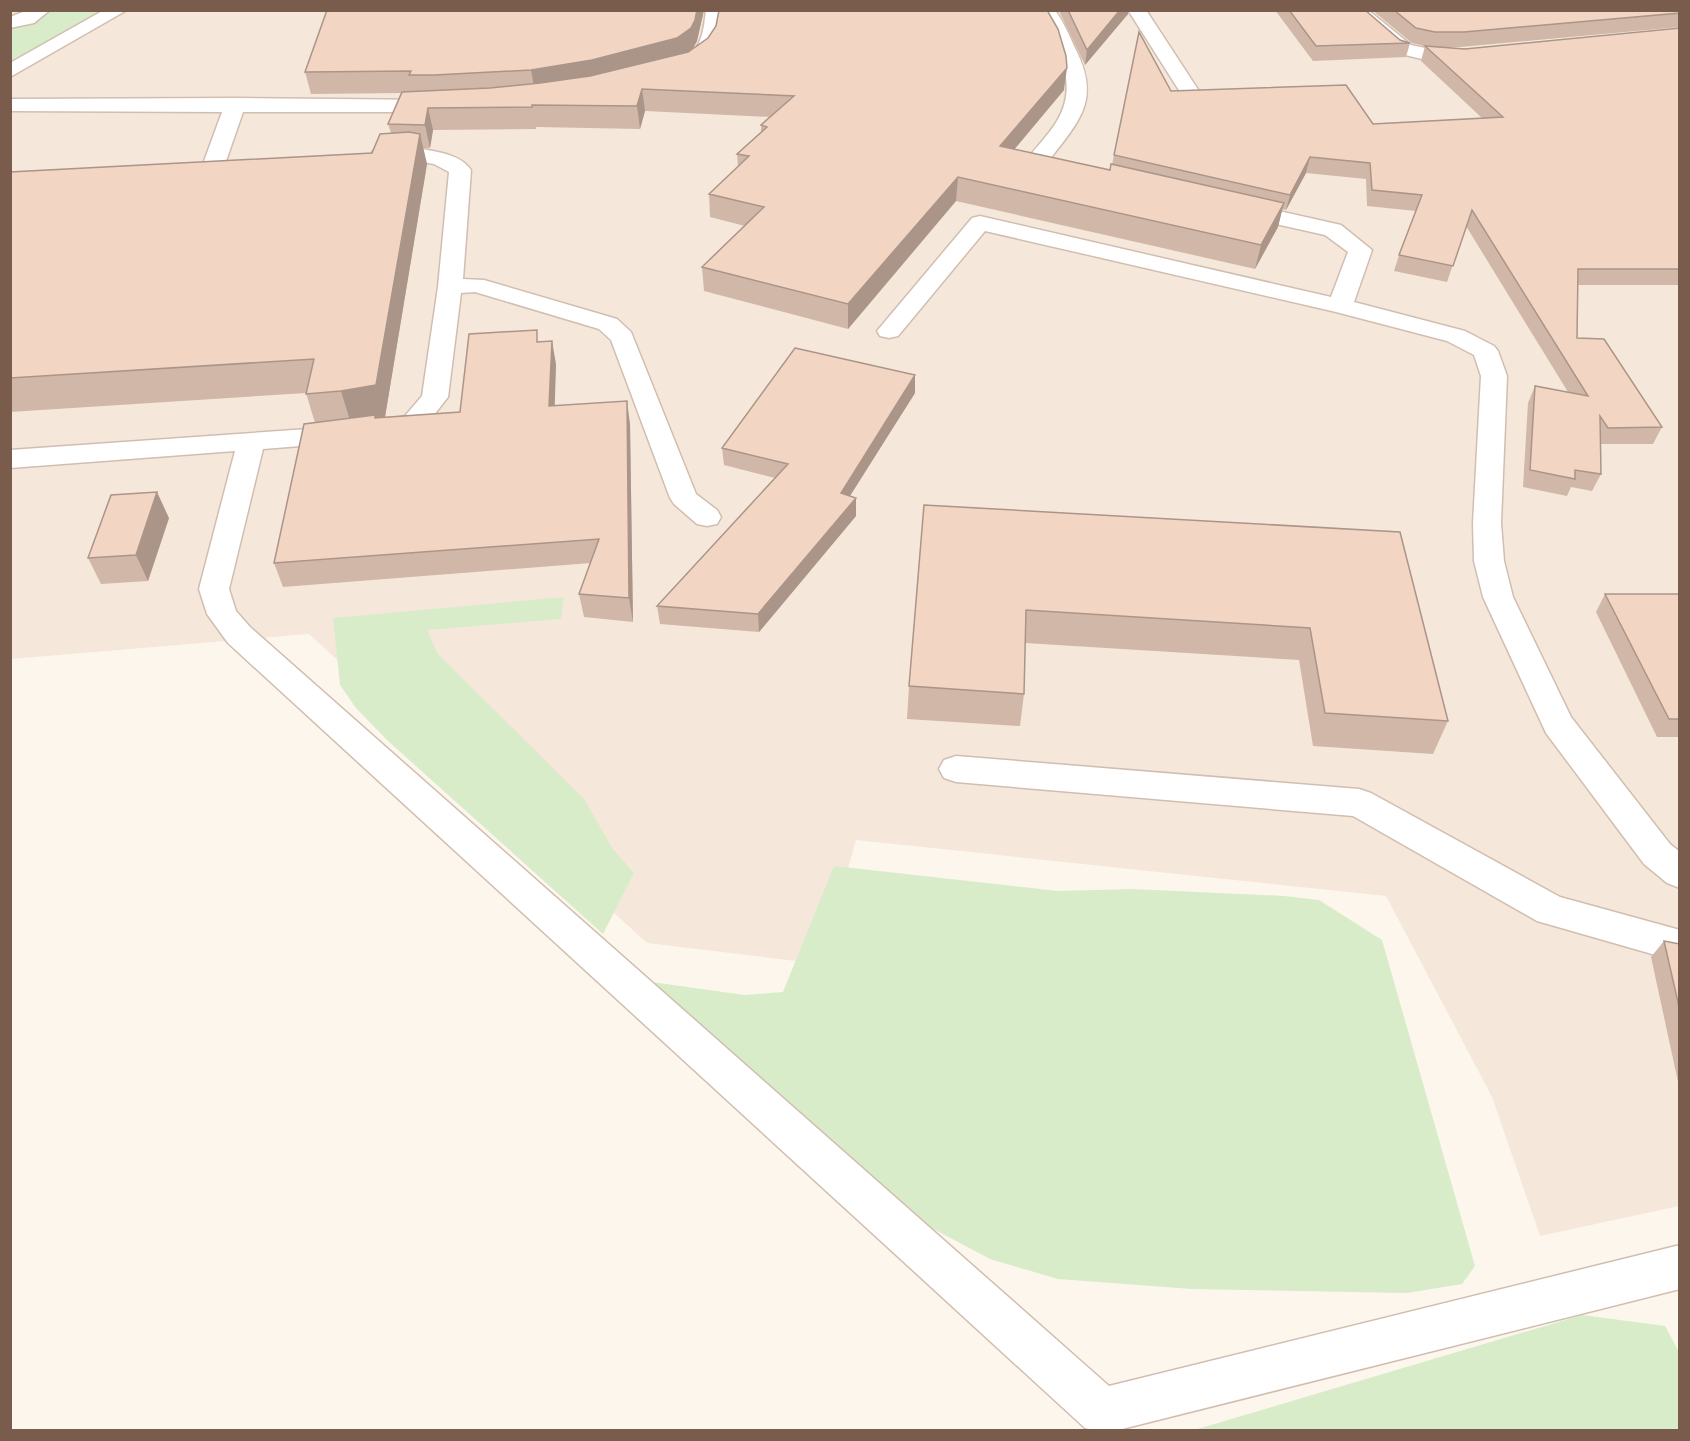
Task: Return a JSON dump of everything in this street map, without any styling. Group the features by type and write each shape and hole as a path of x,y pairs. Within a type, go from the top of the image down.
{"street":[{"path":"10,23 27,19 41,10"},
{"path":"10,71 118,10"},
{"path":"668,72 687,66 700,58 709,44 716,10"},
{"path":"1043,10 1050,17 1078,78 1077,101 1065,123 1036,162 1093,175"},
{"path":"1137,10 1189,91"},
{"path":"1356,10 1404,49 1430,55 1460,55 1488,51"},
{"path":"214,164 235,104"},
{"path":"10,105 463,106"},
{"path":"10,459 351,434 414,423 435,397 450,287 460,170 446,159 416,154 356,158"},
{"path":"190,166 238,163"},
{"path":"1208,201 1334,231 1360,250 1340,306"},
{"path":"889,331 980,223 1340,306 1456,336 1485,351 1494,375 1487,523 1490,561 1498,597 1558,724 1657,854 1680,873"},
{"path":"450,287 477,285 608,324 622,337 684,498 707,517"},
{"path":"251,442 214,589 222,614 239,635 1102,1411 1680,1268"},
{"path":"956,769 1359,803 1550,910 1680,946"}],"shaded area":[{"path":"11,11 1679,11 1679,1206 1540,1236 1492,1097 1386,896 856,840 821,964 647,943 309,634 11,659"}],"green space":[{"path":"52,11 120,11 11,69 10,30 41,19"},
{"path":"564,597 561,619 427,630 438,654 585,800 612,848 634,873 603,934 387,740 356,708 340,685 333,618"},
{"path":"834,866 1058,891 1132,889 1284,896 1319,900 1382,940 1475,1266 1462,1284 1407,1293 1192,1289 1058,1279 990,1259 909,1216 652,982 744,995 783,992"},
{"path":"1582,1315 1665,1326 1679,1352 1679,1430 1194,1430"}],"building":[{"path":"327,10 697,10 691,28 677,38 592,60 531,70 435,75 409,75 411,71 305,72"},
{"path":"719,10 1047,10 1058,29 1067,68 1000,146 1110,170 1111,164 1284,203 1261,245 958,177 848,304 702,267 764,207 709,194 749,156 737,154 767,127 761,125 794,96 642,89 637,106 532,105 532,107 428,108 425,125 388,124 402,92 540,83 590,76 688,52 708,38 716,26"},
{"path":"1068,10 1120,10 1087,50"},
{"path":"1289,10 1365,10 1400,40 1410,43 1316,46"},
{"path":"1394,10 1680,10 1680,13 1464,32 1435,32 1416,28"},
{"path":"1680,28 1680,269 1578,269 1577,338 1604,339 1662,427 1608,428 1600,416 1601,474 1575,470 1575,479 1530,470 1535,386 1588,396 1472,210 1453,266 1399,255 1422,195 1372,190 1370,163 1310,157 1290,195 1114,155 1139,32 1171,91 1346,85 1373,124 1503,117 1425,46 1465,49"},
{"path":"409,132 420,134 376,385 306,394 314,359 10,378 10,172 372,153 380,134"},
{"path":"537,330 537,342 552,341 549,406 627,401 629,598 579,594 599,539 274,563 304,424 375,415 375,418 460,412 469,334"},
{"path":"795,348 915,375 841,493 856,498 758,614 657,606 788,464 722,448"},
{"path":"157,492 136,555 88,558 111,495"},
{"path":"924,505 1400,532 1448,721 1325,713 1310,628 1026,610 1024,694 909,686"},
{"path":"1605,594 1680,594 1680,719 1669,719"},
{"path":"1664,941 1680,944 1680,1011"}]}
